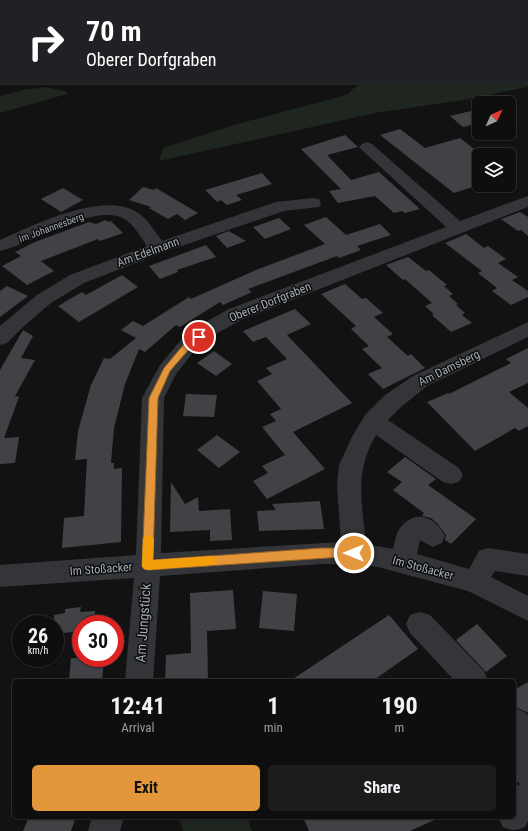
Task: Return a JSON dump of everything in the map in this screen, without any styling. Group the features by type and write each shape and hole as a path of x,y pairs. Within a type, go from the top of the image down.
{"street":[{"path":"367,147 458,228"},
{"name":"Oberer Dorfgraben","path":"148,566 153,398 167,370 188,345 209,329 236,314 528,201"},
{"name":"Am Edelmann","path":"0,338 44,298 77,279 158,248 282,206 313,203"},
{"name":"Im Johannesberg","path":"0,246 63,220 90,213 113,210 125,213 138,222 158,248"},
{"name":"Am Damsberg","path":"354,553 349,486 351,465 363,437 373,421 393,401 420,381 527,330"},
{"path":"373,421 451,474"},
{"path":"402,562 408,535 419,526 433,536"},
{"name":"Im Stoßacker","path":"0,576 322,553 354,553 402,562 475,582 528,608"},
{"path":"475,582 488,559 528,565"},
{"name":"Am Jungstück","path":"138,679 148,566"},
{"path":"420,624 472,679"},
{"path":"516,724 528,737"},
{"path":"516,759 528,772"},
{"path":"104,831 107,819"}],"shaded area":[{"path":"358,84 528,84 528,87 483,96 472,96 472,98 463,100 375,113 159,161 163,148 237,124 348,94"},
{"path":"46,87 65,91 67,94 0,113 0,96 23,90"},
{"path":"180,819 248,819 252,831 183,831"}],"building":[{"path":"472,111 472,125 463,127 450,116"},
{"path":"400,129 425,148 460,138 473,148 472,187 454,193 380,135"},
{"path":"345,135 358,147 327,155 351,180 379,172 420,209 405,213 402,211 394,213 375,196 338,203 329,191 341,189 301,149"},
{"path":"262,173 272,184 236,195 242,200 227,205 221,200 217,202 205,190"},
{"path":"143,187 154,190 156,188 198,213 185,220 177,214 168,219 149,208 151,207 129,200"},
{"path":"63,188 83,200 61,212 41,199"},
{"path":"520,212 528,217 528,236 521,230 518,231 501,219"},
{"path":"326,217 346,235 380,224 391,235 357,246 361,250 339,258 337,256 248,289 252,292 223,305 220,302 180,327 176,325 145,352 139,349 125,384 114,428 111,463 114,463 114,469 122,468 121,542 62,548 64,518 84,516 87,459 75,460 78,431 91,385 104,358 110,359 136,338 121,330 133,321 143,326 189,297 191,299 256,270 325,244 304,225"},
{"path":"279,218 291,229 265,239 253,227"},
{"path":"106,220 108,222 111,221 123,233 100,241 98,239 41,261 54,271 27,285 2,266 21,256 15,252 35,242 89,222 96,224"},
{"path":"229,231 246,241 227,248 216,236"},
{"path":"466,234 484,248 488,246 506,259 498,263 518,277 512,280 528,291 528,297 511,305 492,291 497,288 478,273 482,271 445,243"},
{"path":"206,245 216,257 177,270 178,272 160,279 149,266"},
{"path":"408,257 426,271 429,270 447,285 444,286 453,294 449,296 465,313 462,315 472,323 451,332 432,315 434,314 425,306 432,303 405,279 403,280 386,265"},
{"path":"122,275 138,287 79,322 58,306 82,292 86,295"},
{"path":"345,284 362,299 366,298 383,313 374,317 393,334 387,337 408,356 411,354 425,368 383,389 368,374 382,368 362,349 369,346 351,329 356,326 321,294"},
{"path":"7,286 28,296 0,317 0,291"},
{"path":"295,309 311,324 287,335 352,403 293,432 325,469 267,499 253,481 268,473 262,466 285,455 262,427 276,421 270,414 281,409 257,381 272,374 266,368 287,359 266,337 253,342 243,331"},
{"path":"23,330 33,336 21,358 35,360 15,396 19,397 4,438 19,437 15,463 0,464 0,370"},
{"path":"528,348 528,383 509,392 528,408 528,426 519,431 515,428 475,451 427,402 448,393 449,394 511,363 506,359"},
{"path":"214,351 232,364 216,376 197,363"},
{"path":"186,394 217,395 214,417 183,416"},
{"path":"217,435 240,452 219,468 197,450"},
{"path":"405,457 436,479 428,485 476,519 451,544 445,540 446,535 437,523 431,518 422,516 424,513 393,490 402,482 387,472"},
{"path":"171,482 185,504 198,497 199,511 230,509 232,540 210,541 210,530 170,532"},
{"path":"320,501 324,529 259,531 257,511 276,510 272,504"},
{"path":"233,590 236,629 207,631 208,679 165,679 166,655 191,653 190,593"},
{"path":"263,591 297,594 294,631 259,628"},
{"path":"81,607 80,612 95,611 95,615 72,615 72,632 64,633 64,615 54,615 65,613 65,609"},
{"path":"389,615 418,649 375,679 293,679"},
{"path":"477,624 507,656 486,672 456,640"},
{"path":"71,658 72,667 103,667 102,679 69,679"},
{"path":"528,682 528,713 516,707 516,689"},
{"path":"28,819 75,819 71,831 23,831"},
{"path":"304,819 437,819 410,831 309,831"}],"slow traffic":[{"path":"148,539 148,566 211,561"}],"route":[{"path":"199,337 188,345 167,370 153,398 148,566 322,553 354,553"}]}
